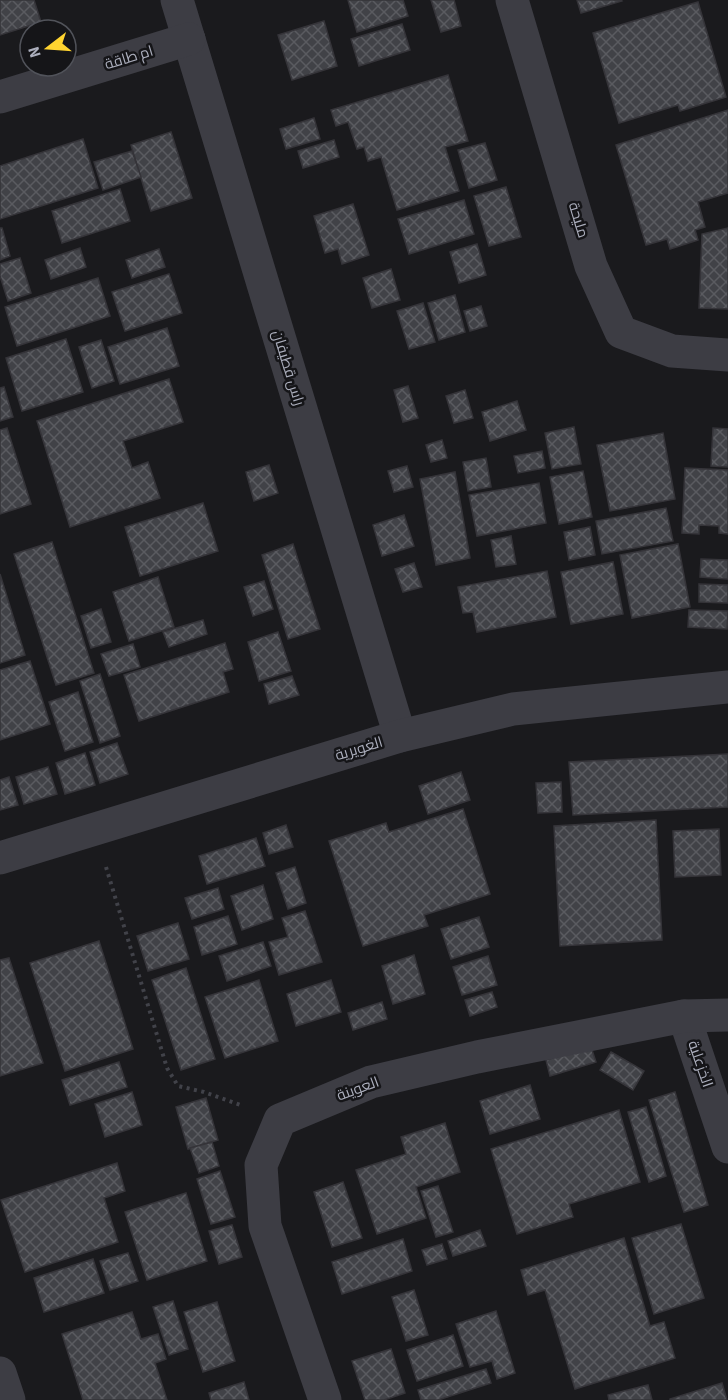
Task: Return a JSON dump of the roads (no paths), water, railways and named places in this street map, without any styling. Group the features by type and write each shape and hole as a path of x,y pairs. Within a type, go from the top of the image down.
{"street":[{"name":"راس قطيفان","path":"177,0 400,736"},
{"name":"مليحة","path":"512,0 591,266 621,332 672,351 728,355"},
{"name":"ام طاقة","path":"0,97 189,39"},
{"name":"الغويرية","path":"0,858 400,736 513,709 728,687"},
{"name":"العوينة","path":"325,1400 265,1226 261,1166 280,1120 371,1082 477,1057 684,1016 728,1015"},
{"name":"الخزعلية","path":"684,1016 728,1147"}]}
